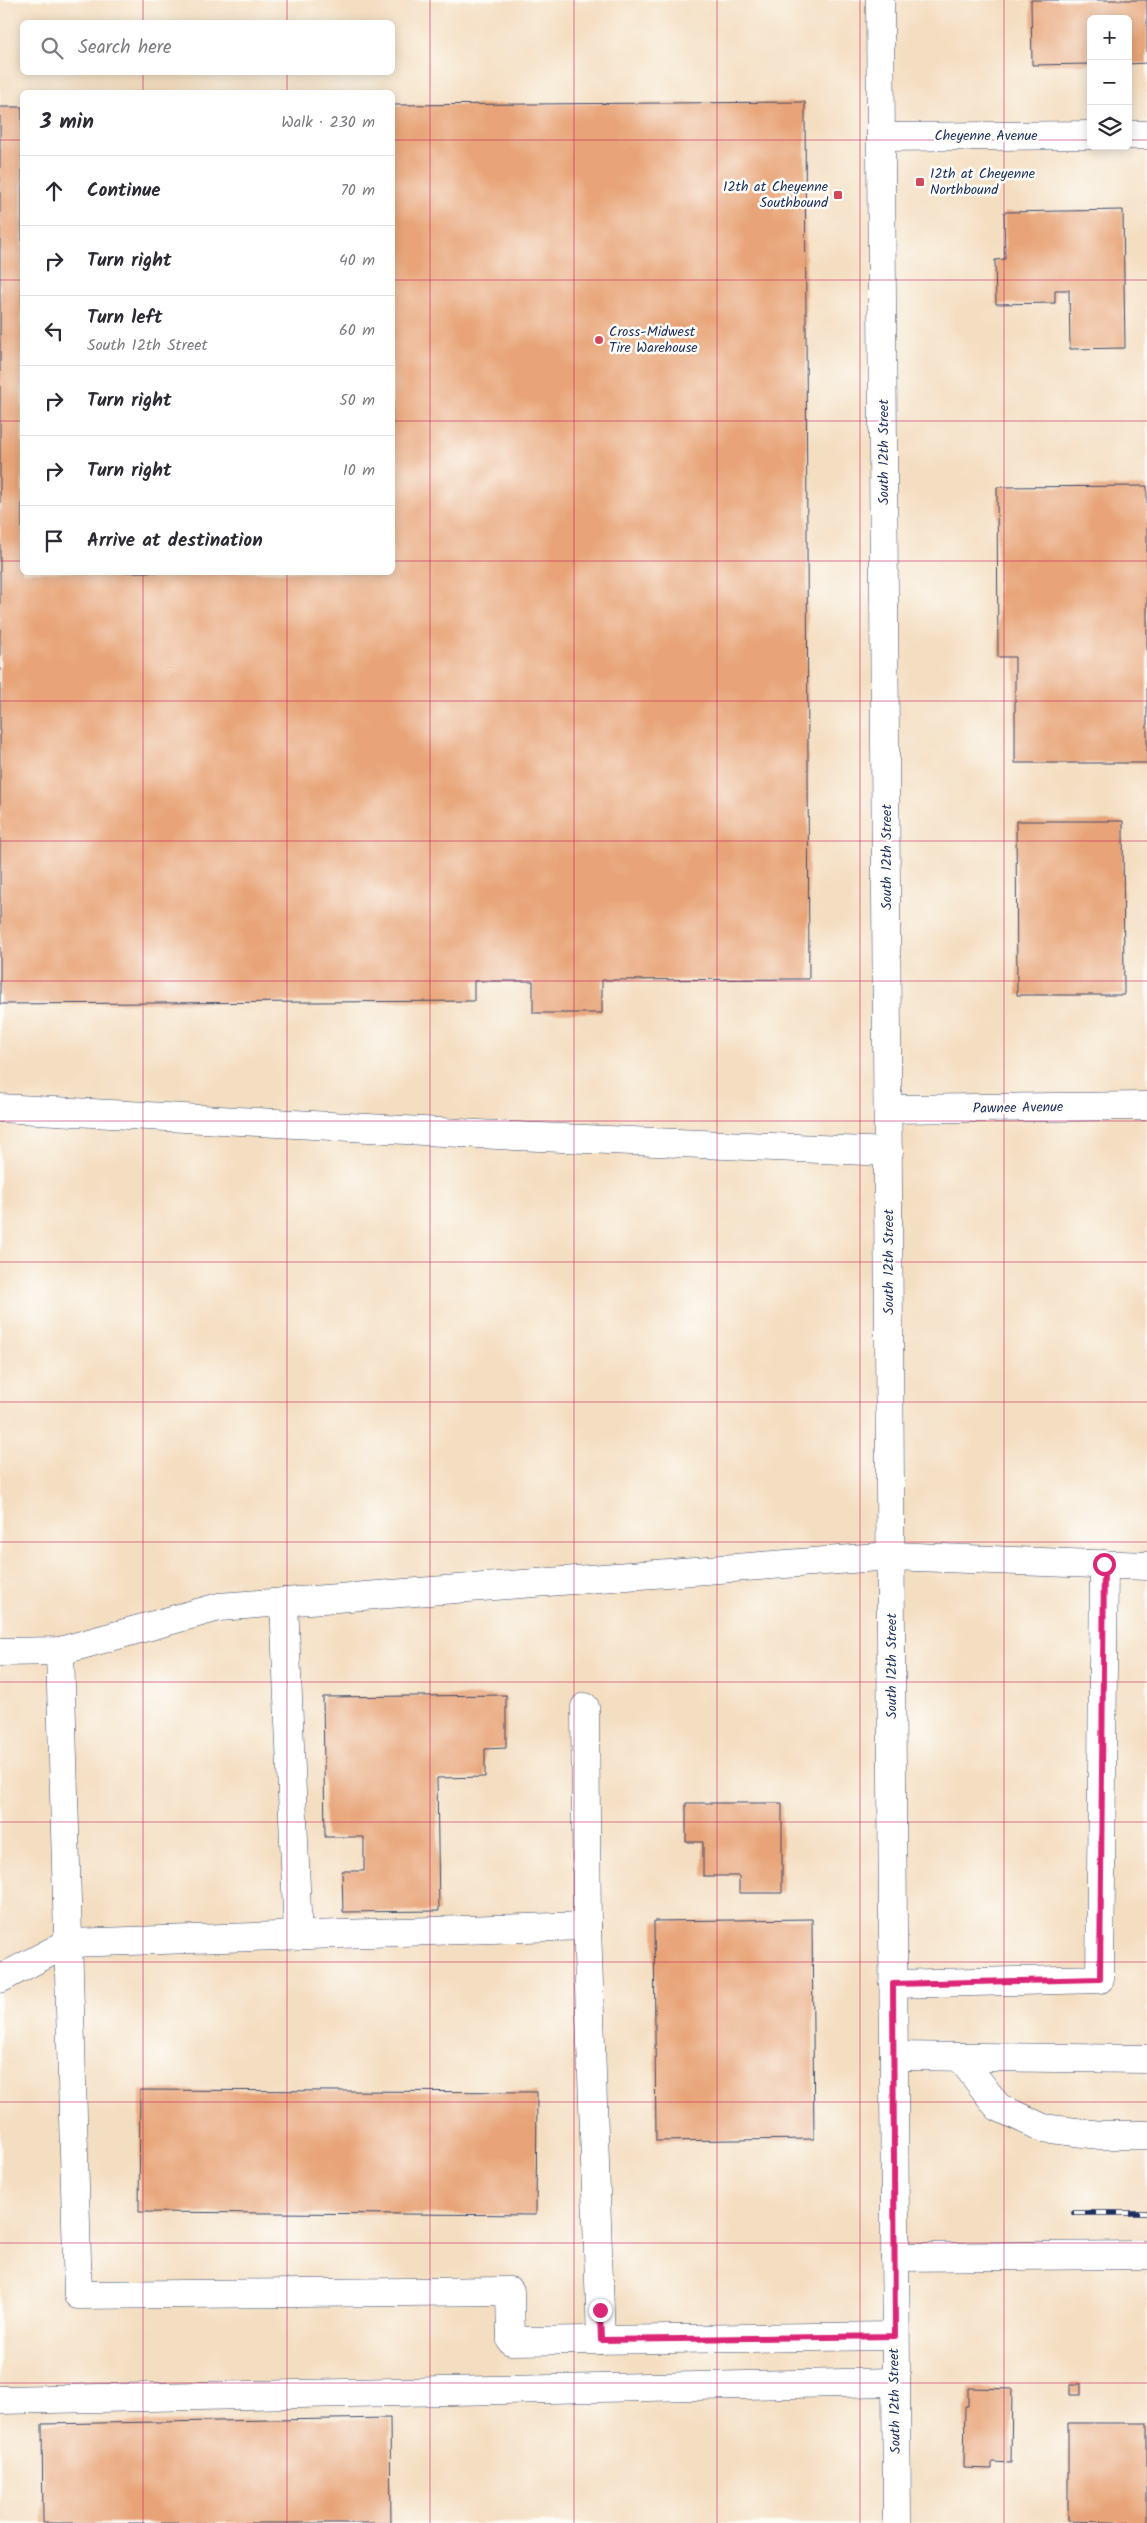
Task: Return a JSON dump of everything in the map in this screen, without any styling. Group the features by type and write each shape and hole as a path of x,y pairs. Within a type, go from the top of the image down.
{"street":[{"name":"South 12th Street","path":"880,0 889,1109 897,2523"},
{"name":"Cheyenne Avenue","path":"881,137 1087,135"},
{"path":"1132,135 1147,135"},
{"name":"Pawnee Avenue","path":"889,1109 1147,1106"},
{"path":"0,1108 516,1136 889,1152"},
{"path":"0,1652 60,1651 219,1607 891,1556 1147,1566"},
{"path":"893,1984 1100,1979 1104,1564"},
{"path":"284,1602 298,1936"},
{"path":"60,1651 78,2295 510,2291 511,2341 895,2336"},
{"path":"585,1707 587,1926 601,2340"},
{"path":"0,1979 68,1943 587,1926"},
{"path":"894,2056 1147,2059"},
{"path":"960,2057 998,2107 1043,2128 1100,2136 1147,2135"},
{"path":"895,2257 1147,2255"},
{"path":"0,2400 895,2382"}],"building":[{"path":"1031,0 1147,0 1147,63 1132,64 1132,15 1087,15 1087,64 1032,65"},
{"name":"Cross-Midwest Tire Warehouse","path":"805,102 809,979 602,980 602,1013 533,1013 533,981 474,981 474,1001 0,1004 0,107 20,107 20,575 395,575 395,105"},
{"path":"1123,210 1125,348 1070,349 1069,290 1055,290 1055,303 996,304 995,260 1005,259 1004,212"},
{"path":"1147,486 1147,763 1015,763 1015,657 998,657 997,487"},
{"path":"1016,821 1123,821 1124,995 1017,995"},
{"path":"506,1695 506,1748 485,1749 485,1777 437,1778 439,1911 343,1912 342,1871 364,1871 364,1837 325,1837 323,1697"},
{"path":"686,1803 782,1803 782,1893 739,1893 739,1876 703,1876 703,1842 686,1842"},
{"path":"812,1919 814,2139 656,2141 654,1921"},
{"path":"140,2090 537,2092 536,2215 139,2212"},
{"path":"1070,2384 1081,2384 1081,2395 1070,2395"},
{"path":"968,2388 1012,2389 1011,2463 992,2462 992,2469 964,2468 965,2406 968,2406"},
{"path":"390,2418 391,2523 43,2523 42,2424"},
{"path":"1068,2423 1147,2423 1147,2523 1068,2521"}],"railway":[{"path":"1074,2213 1147,2213"}],"place":[{"name":"12th at Cheyenne Northbound","path":"920,182"},
{"name":"12th at Cheyenne Southbound","path":"838,195"},
{"name":"Cross-Midwest Tire Warehouse","path":"599,340"}],"route":[{"path":"600,2310 601,2340 895,2336 893,1984 1100,1979 1104,1564"}]}
